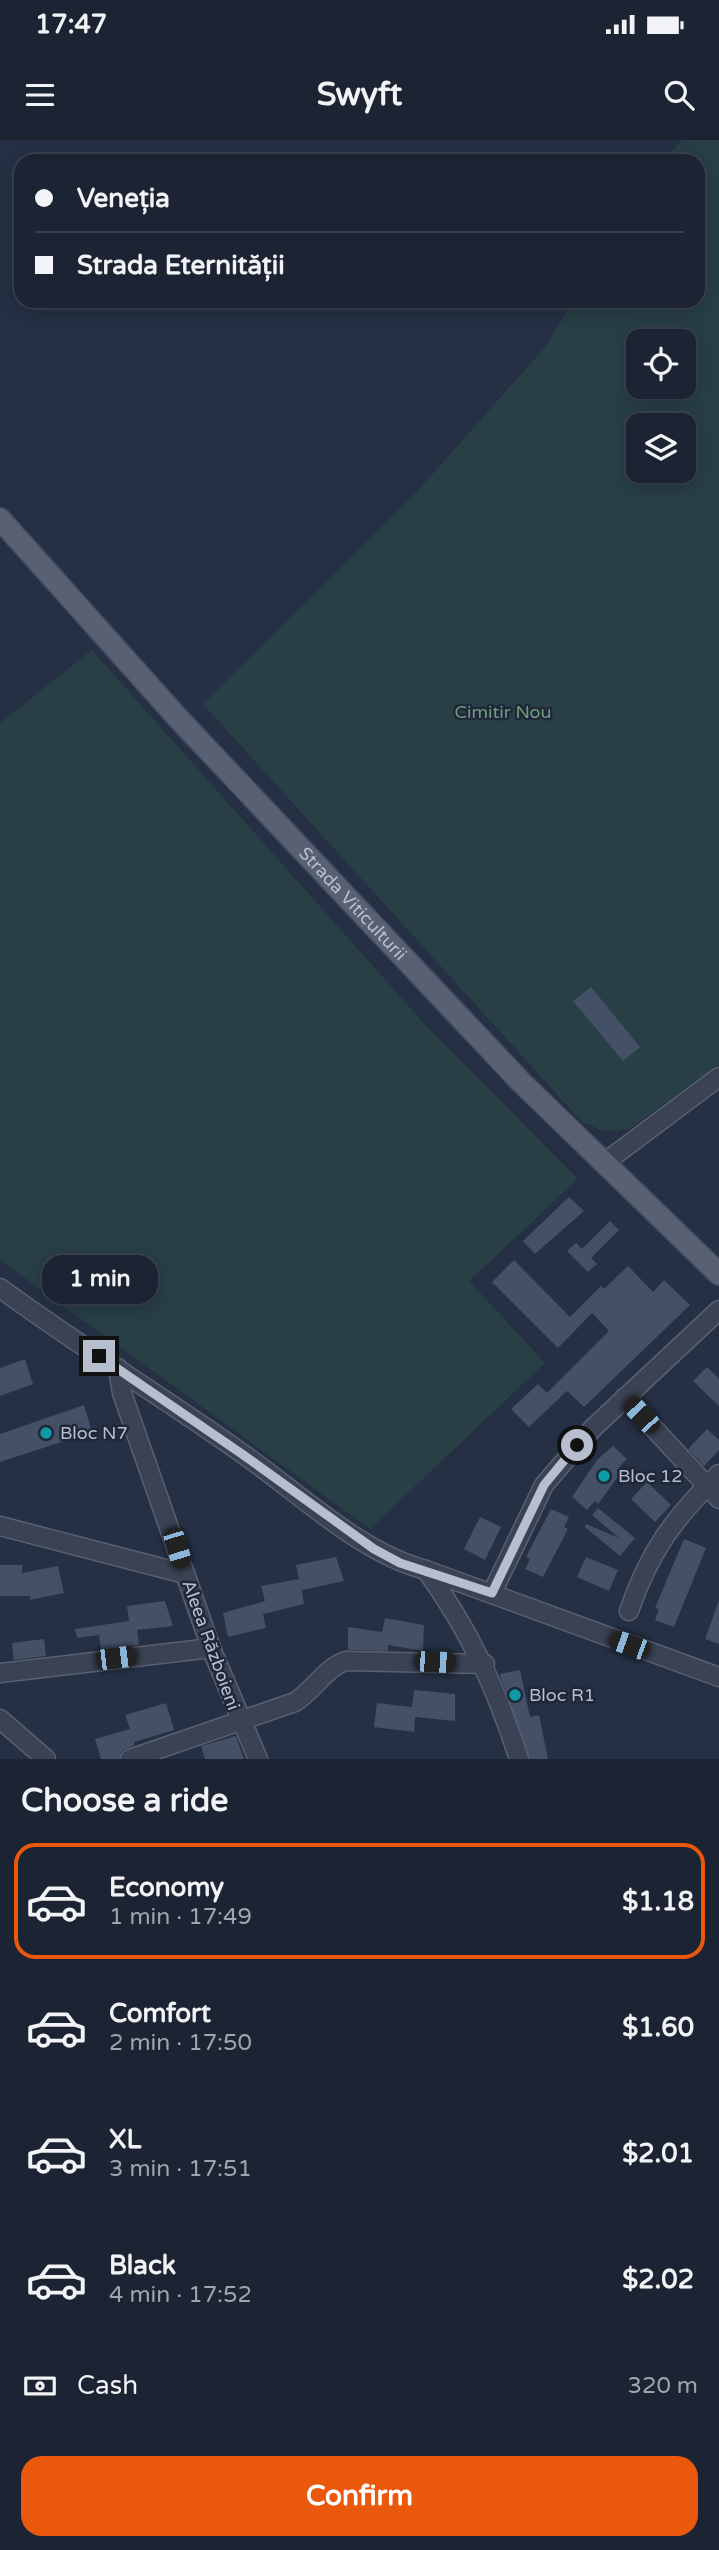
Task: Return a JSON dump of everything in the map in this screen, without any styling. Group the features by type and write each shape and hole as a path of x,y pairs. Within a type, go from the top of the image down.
{"main road":[{"name":"Strada Viticulturii","path":"0,519 177,717 521,1082 719,1274"}],"street":[{"path":"604,1163 719,1077"},
{"path":"0,1288 374,1549 400,1563 492,1593 719,1677"},
{"path":"492,1593 544,1485 592,1429 625,1397 715,1322"},
{"name":"Aleea Războieni","path":"118,1368 122,1393 211,1648 258,1759"},
{"path":"625,1397 715,1486 676,1518 647,1562 629,1611"},
{"path":"0,1526 185,1574"},
{"path":"426,1570 455,1609 485,1664 519,1759"},
{"path":"0,1673 211,1648"},
{"path":"130,1759 295,1702 308,1694 337,1664 346,1661 485,1664"},
{"path":"0,1719 46,1759"}],"green space":[{"name":"Cimitir Nou","path":"682,140 719,140 719,1064 628,1130 604,1131 582,1122 203,704 413,496 546,346 569,308 705,308 705,154 669,154"},
{"path":"92,650 430,1030 578,1179 469,1281 545,1363 370,1529 0,1260 0,723"}],"building":[{"path":"591,987 640,1047 623,1061 573,1001"},
{"path":"569,1197 584,1211 535,1254 523,1241"},
{"path":"610,1221 619,1230 591,1258 597,1264 588,1272 567,1251 576,1243 582,1249"},
{"path":"514,1260 570,1317 601,1286 604,1289 628,1266 653,1292 664,1280 690,1305 584,1407 567,1391 529,1427 511,1409 538,1384 547,1393 609,1331 592,1313 558,1348 492,1282"},
{"path":"25,1359 33,1384 0,1396 0,1368"},
{"path":"707,1367 719,1379 719,1406 693,1381"},
{"name":"Bloc N7","path":"84,1405 92,1432 0,1462 0,1434"},
{"path":"707,1429 719,1440 719,1450 704,1466 688,1449"},
{"name":"Bloc 12","path":"613,1446 627,1459 619,1467 623,1470 598,1504 595,1501 587,1510 572,1497 597,1460"},
{"path":"647,1482 671,1505 655,1522 631,1499"},
{"path":"598,1508 635,1538 620,1556 585,1527 586,1524 619,1538 592,1515"},
{"path":"551,1509 569,1517 564,1527 568,1529 543,1577 525,1569 530,1559 526,1557"},
{"path":"480,1517 501,1527 485,1560 464,1549"},
{"path":"684,1539 706,1548 674,1627 655,1620 659,1609 655,1608"},
{"path":"336,1557 344,1581 302,1590 304,1604 263,1614 266,1628 228,1637 223,1613 265,1601 261,1586 299,1579 296,1565"},
{"path":"586,1557 618,1570 609,1591 577,1577"},
{"path":"0,1565 22,1565 22,1573 58,1566 64,1593 30,1600 30,1596 0,1596"},
{"path":"719,1600 719,1644 705,1639"},
{"path":"165,1601 173,1626 137,1630 139,1645 101,1650 99,1635 77,1638 75,1629 129,1621 127,1606"},
{"path":"385,1618 424,1625 423,1651 388,1645 388,1651 348,1650 348,1627 382,1632"},
{"path":"44,1639 46,1656 14,1660 12,1643"},
{"name":"Bloc R1","path":"520,1670 530,1717 539,1715 548,1759 530,1759 501,1679 500,1674"},
{"path":"414,1690 455,1694 455,1721 415,1717 414,1732 374,1727 377,1703 412,1707"},
{"path":"166,1703 174,1730 134,1742 135,1745 122,1751 119,1759 101,1759 95,1739 130,1729 125,1715"},
{"path":"236,1736 244,1759 205,1759 201,1746"}],"place":[{"name":"Bloc N7","path":"46,1433"},
{"name":"Bloc 12","path":"604,1476"},
{"name":"Bloc R1","path":"515,1695"}],"route":[{"path":"99,1356 374,1549 400,1563 492,1593 544,1485 577,1445"}]}
